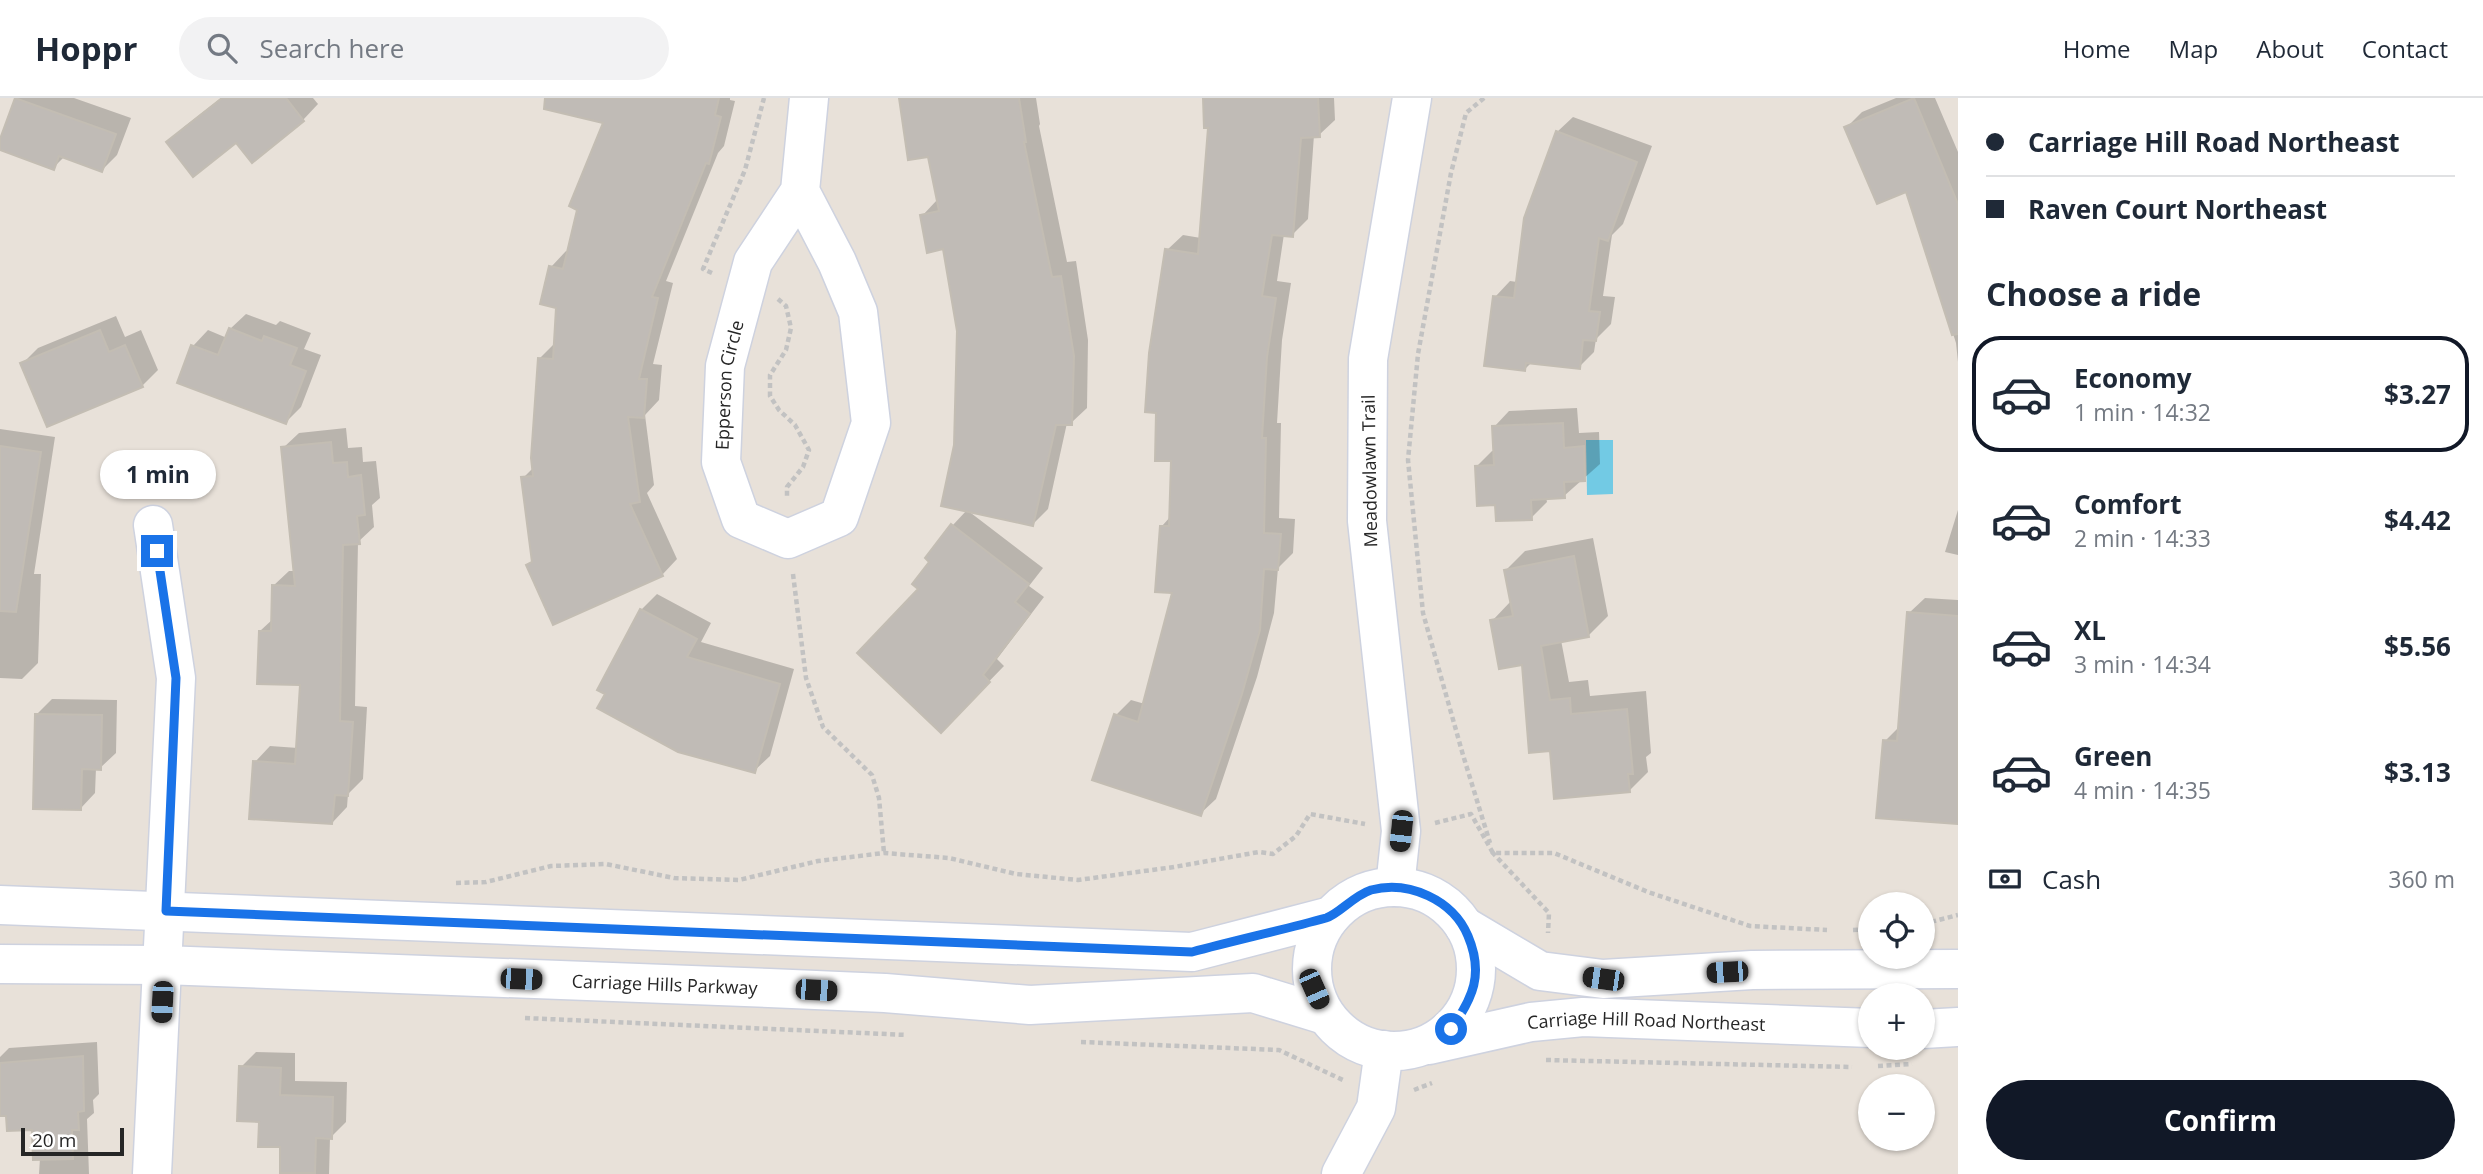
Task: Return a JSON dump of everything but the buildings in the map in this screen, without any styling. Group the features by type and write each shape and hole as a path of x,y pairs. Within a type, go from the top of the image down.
{"street":[{"name":"Epperson Circle","path":"788,539 741,519 721,462 725,366 753,262 800,191 808,98"},
{"name":"Meadowlawn Trail","path":"1395,887 1401,831 1367,521 1368,359 1412,98"},
{"path":"788,539 839,517 871,423 858,312 837,262 800,191"},
{"path":"152,1174 176,678 153,525"},
{"name":"Carriage Hill Road Northeast","path":"1858,1028 1583,1017 1531,1022 1399,1052 1371,1048 1345,1036 1325,1015 1314,989 1312,960 1318,937 1331,916 1349,901 1371,890 1395,887 1422,892 1446,906 1464,926 1540,971 1603,979 1752,970 1958,969"},
{"path":"0,905 1192,952 1331,916"},
{"name":"Carriage Hill Road Northeast","path":"1427,1045 1451,1029 1468,1006 1476,979 1474,952 1464,926"},
{"name":"Carriage Hills Parkway","path":"0,964 163,965 885,993 1030,1005 1253,993 1325,1015"},
{"path":"1935,1039 1958,1027"},
{"path":"1341,1174 1376,1108 1384,1050"}],"path":[{"path":"764,98 745,170 703,269 772,294 786,306 791,328 786,350 770,375 770,396 779,410 795,425 809,450 803,467 787,487 788,539 806,678 823,727 872,775 879,798 884,853"},
{"path":"1484,98 1466,114 1451,173 1418,354 1408,460 1423,613 1462,755 1493,853"},
{"path":"447,884 486,882 551,866 606,864 674,878 739,880 818,861 884,853 949,859 1016,874 1078,880 1259,852 1273,854 1296,836 1310,814 1401,831 1471,814 1493,853 1549,913 1547,953 1540,971"},
{"path":"1493,853 1554,853 1648,892 1750,926 1835,931"},
{"path":"1935,921 1958,915"},
{"path":"1847,930 1858,930"},
{"path":"518,1017 713,1028 920,1035"},
{"path":"1531,1022 1534,1060 1858,1066"},
{"path":"1080,1042 1279,1050 1353,1085 1402,1094 1435,1082"},
{"path":"1870,1066 1886,1060"}],"water":[{"path":"1586,440 1613,440 1613,494 1587,495"}],"route":[{"path":"157,551 176,678 166,911 1192,952 1331,916 1349,901 1371,890 1395,887 1422,892 1446,906 1464,926 1474,952 1476,979 1468,1006 1451,1029"}]}
